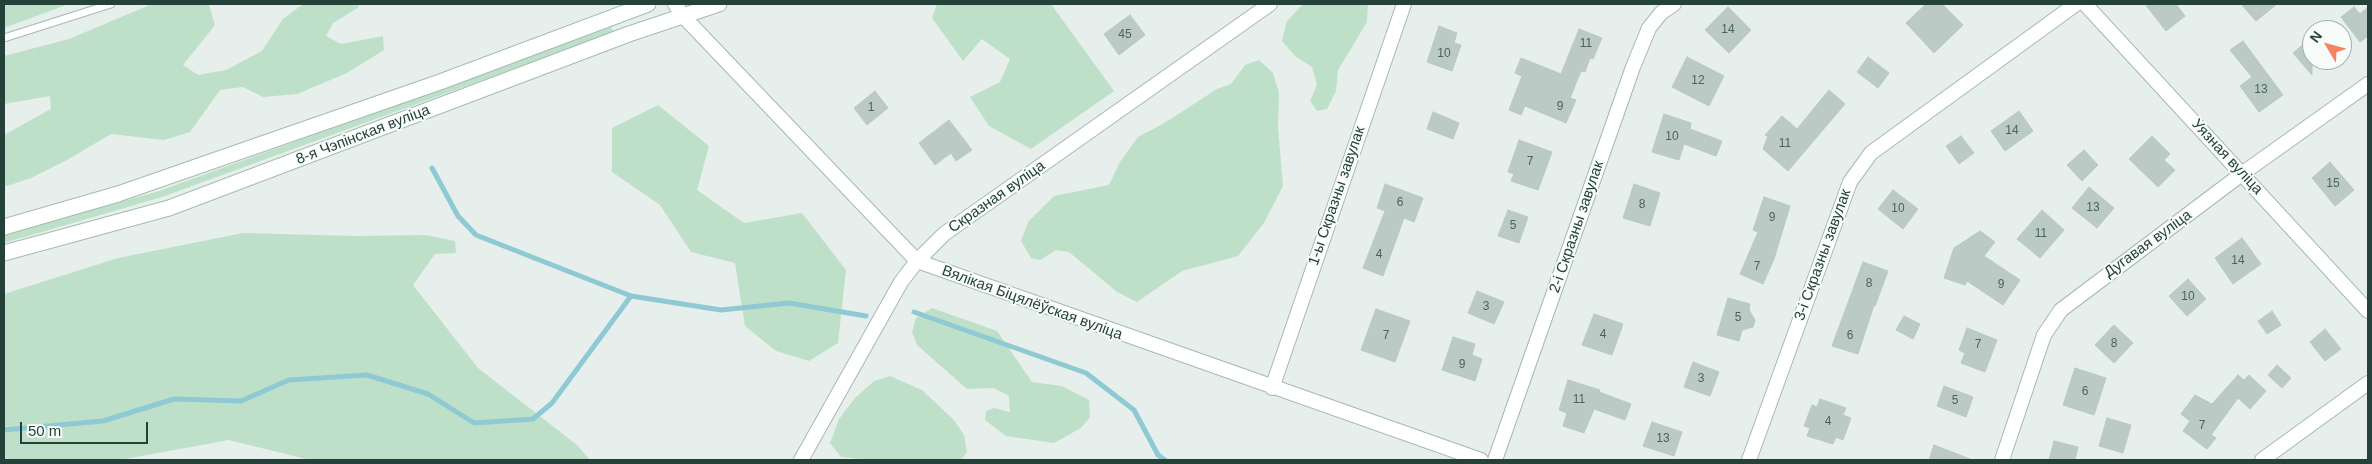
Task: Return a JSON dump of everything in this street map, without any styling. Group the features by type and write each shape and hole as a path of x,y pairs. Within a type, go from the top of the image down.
{"main road":[{"name":"8-я Чэпінская вуліца","path":"4,227 127,191 440,82 648,4"},
{"name":"8-я Чэпінская вуліца","path":"4,253 169,208 679,10 719,4"}],"street":[{"name":"Скразная вуліца","path":"801,460 901,282 917,261 944,234 1270,4"},
{"name":"1-ы Скразны завулак","path":"1272,388 1404,4"},
{"name":"2-і Скразны завулак","path":"1495,460 1633,67 1649,28 1661,13 1674,4"},
{"name":"3-і Скразны завулак","path":"1749,460 1839,206 1850,182 1871,153 2076,4"},
{"name":"Уязная вуліца","path":"2085,4 2368,311"},
{"name":"Вялікая Біцялёўская вуліца","path":"679,10 917,261 1272,388 1481,460"},
{"name":"Дугавая вуліца","path":"2002,460 2044,335 2061,310 2243,174 2368,84"},
{"path":"2262,460 2368,383"}],"lane":[{"path":"4,38 111,4"}],"green space":[{"path":"4,4 69,4 4,28"},
{"path":"152,4 209,4 215,25 183,65 198,75 226,70 262,51 283,19 303,4 358,4 359,7 333,23 326,36 341,44 383,36 384,50 347,73 297,94 263,97 243,87 220,90 190,132 164,140 111,134 67,160 31,178 4,187 4,135 51,109 50,96 4,104 4,56 69,39"},
{"path":"937,4 1051,4 1114,91 1031,149 989,126 970,97 1000,82 1010,59 982,39 963,61 932,18"},
{"path":"1303,4 1368,4 1367,22 1338,70 1336,91 1327,109 1317,111 1310,101 1317,85 1312,67 1295,56 1282,41 1287,21"},
{"path":"611,27 614,32 162,197 4,243 4,235 159,191"},
{"path":"1259,60 1273,73 1279,93 1278,127 1283,186 1264,223 1238,256 1182,271 1137,302 1117,292 1069,252 1056,250 1040,260 1031,258 1021,241 1028,222 1054,196 1109,185 1120,162 1138,137 1166,122 1217,89 1231,84 1245,65"},
{"path":"658,105 709,146 697,190 744,223 802,213 846,270 838,343 809,361 776,351 745,326 735,263 691,252 660,205 612,172 612,128"},
{"path":"243,233 355,236 426,235 455,241 456,253 435,254 413,285 478,368 577,445 590,460 310,460 229,440 120,460 4,460 4,294 118,258"},
{"path":"932,308 997,331 1032,382 1062,386 1089,400 1090,417 1081,428 1054,443 1006,436 985,420 986,411 994,408 1010,412 1009,396 994,388 967,389 917,345 912,332 916,318"},
{"path":"890,376 922,390 954,420 964,435 967,452 961,460 870,460 841,457 830,443 839,419 855,398 874,381"}],"building":[{"path":"1926,4 1942,4 1963,25 1934,53 1906,23"},
{"path":"2145,4 2176,4 2185,16 2166,31"},
{"path":"2241,4 2277,4 2256,21"},
{"path":"1728,7 1751,30 1729,53 1705,30"},
{"path":"2354,7 2360,14 2368,7 2368,36 2360,42 2352,31 2352,20 2343,20 2341,17"},
{"path":"1130,15 1145,35 1119,55 1104,34"},
{"path":"1439,26 1457,33 1454,43 1461,45 1452,71 1427,62"},
{"path":"1579,29 1602,38 1593,59 1590,58 1585,72 1581,71 1570,98 1576,100 1566,123 1525,106 1521,115 1509,110 1522,76 1515,73 1521,58 1561,74"},
{"path":"2243,41 2283,95 2259,112 2240,86 2252,77 2230,50"},
{"path":"2302,45 2302,63 2293,53"},
{"path":"1687,57 1724,76 1709,106 1672,87"},
{"path":"1868,57 1889,73 1878,88 1857,72"},
{"path":"1829,90 1845,104 1788,171 1763,149 1768,136 1765,135 1782,116 1797,129"},
{"path":"875,91 888,108 867,125 854,108"},
{"path":"2019,111 2033,131 2005,151 1991,131"},
{"path":"1433,112 1459,123 1453,139 1427,129"},
{"path":"1664,114 1691,123 1690,129 1722,141 1716,156 1684,144 1679,160 1652,152"},
{"path":"949,120 972,150 956,161 951,153 935,165 919,143"},
{"path":"1961,136 1974,153 1959,164 1946,146"},
{"path":"2152,136 2170,154 2164,160 2175,170 2158,187 2129,159"},
{"path":"1519,140 1552,152 1538,190 1511,181 1514,174 1508,172"},
{"path":"2084,150 2098,165 2082,181 2067,165"},
{"path":"2330,162 2354,190 2335,206 2312,178"},
{"path":"1385,184 1423,198 1414,222 1404,218 1383,276 1363,268 1385,211 1377,208"},
{"path":"1634,184 1660,193 1650,226 1623,218"},
{"path":"2089,187 2114,208 2097,228 2072,208"},
{"path":"1893,190 1918,209 1903,229 1878,209"},
{"path":"1764,197 1790,206 1774,259 1763,284 1740,274 1758,232 1753,230"},
{"path":"1508,210 1528,217 1519,243 1498,236"},
{"path":"2042,210 2064,230 2040,258 2017,239"},
{"path":"1980,231 1995,242 1984,256 2020,280 2003,305 1967,281 1965,285 1944,278 1954,248"},
{"path":"2242,238 2261,264 2233,284 2215,258"},
{"path":"1863,262 1888,271 1874,305 1858,354 1832,346"},
{"path":"2188,279 2206,299 2187,316 2169,296"},
{"path":"1477,291 1504,302 1494,324 1468,313"},
{"path":"1728,298 1750,304 1749,310 1755,320 1753,327 1742,330 1739,341 1717,335"},
{"path":"1376,309 1410,321 1395,362 1361,350"},
{"path":"2272,311 2281,325 2267,334 2258,321"},
{"path":"1594,314 1623,324 1612,355 1582,345"},
{"path":"1904,316 1920,324 1913,339 1896,330"},
{"path":"2114,325 2133,343 2114,363 2095,345"},
{"path":"1967,328 1997,340 1985,372 1961,363 1965,353 1959,350"},
{"path":"2325,329 2341,349 2325,361 2310,342"},
{"path":"1453,337 1475,344 1472,355 1482,359 1475,381 1442,370"},
{"path":"1693,362 1719,372 1710,396 1684,387"},
{"path":"2277,365 2291,378 2282,388 2268,375"},
{"path":"2075,368 2106,378 2094,415 2063,405"},
{"path":"2238,375 2244,380 2249,375 2266,391 2250,409 2238,398 2211,435 2216,438 2207,449 2183,431 2190,421 2181,414 2195,395 2212,404"},
{"path":"1568,380 1600,390 1599,392 1631,404 1625,420 1594,409 1584,433 1563,426 1567,413 1559,410"},
{"path":"1944,386 1973,397 1966,417 1937,406"},
{"path":"1820,399 1846,408 1843,415 1851,418 1843,440 1836,437 1833,444 1807,436 1810,428 1804,426 1812,405 1817,407"},
{"path":"2107,418 2131,425 2123,453 2099,446"},
{"path":"1652,422 1682,432 1674,456 1643,446"},
{"path":"2054,441 2078,447 2075,460 2049,460"},
{"path":"1934,445 1970,459 1970,460 1929,460"}],"waterway":[{"path":"432,168 458,216 476,235 631,296 721,310 789,303 866,316"},
{"path":"4,430 103,421 174,399 241,401 289,380 367,375 428,394 474,423 533,419 552,403 631,296"},
{"path":"914,312 1086,373 1134,410 1158,455 1165,460"}]}
